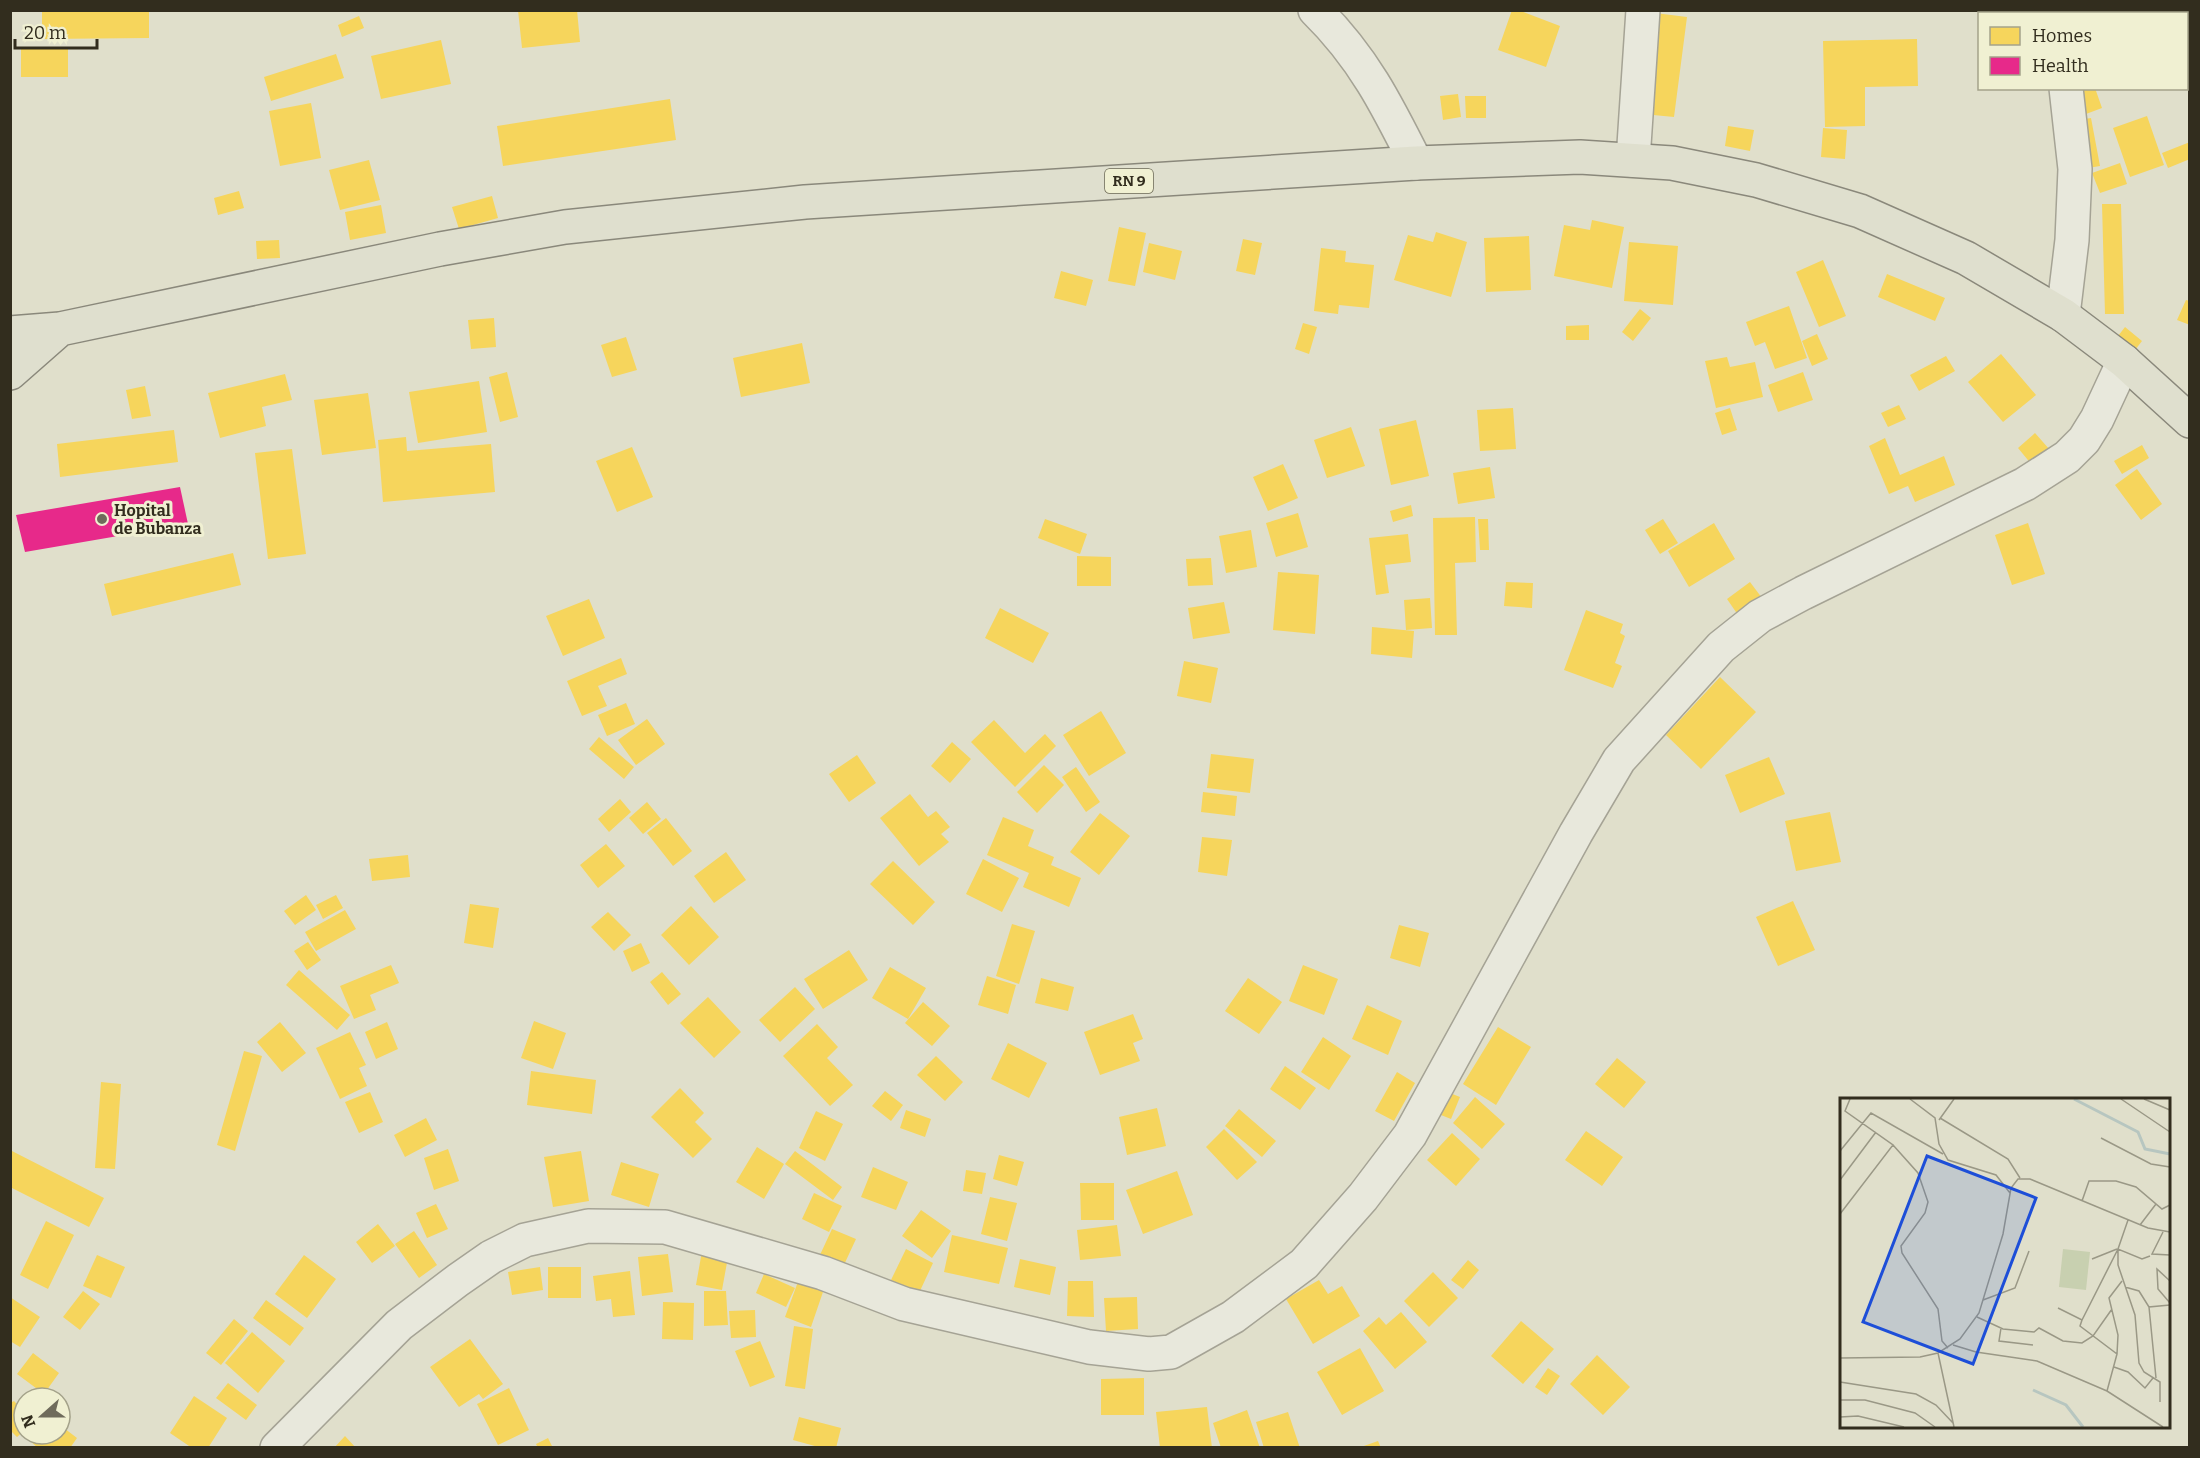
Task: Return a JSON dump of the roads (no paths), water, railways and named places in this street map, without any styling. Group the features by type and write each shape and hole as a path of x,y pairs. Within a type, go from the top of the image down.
{"main road":[{"name":"RN 9","path":"10,333 60,328 440,249 565,227 805,202 1416,163 1580,157 1672,163 1756,180 1860,211 1966,258 2063,315 2124,361 2190,421"},
{"path":"10,372 60,328"}],"street":[{"path":"1315,10 1356,55 1386,104 1416,163"},
{"path":"1633,160 1643,10"},
{"path":"2063,315 2072,240 2075,169 2066,90"},
{"path":"277,1448 399,1325 458,1280 491,1257 525,1240 588,1226 665,1227 823,1273 904,1304 1089,1347 1149,1354 1171,1352 1233,1317 1304,1264 1363,1197 1410,1134 1576,833 1619,760 1721,647 1760,616 1995,500 2067,457 2084,440 2097,419 2124,361"}],"place":[{"name":"Hopital de Bubanza","path":"102,519"}]}
